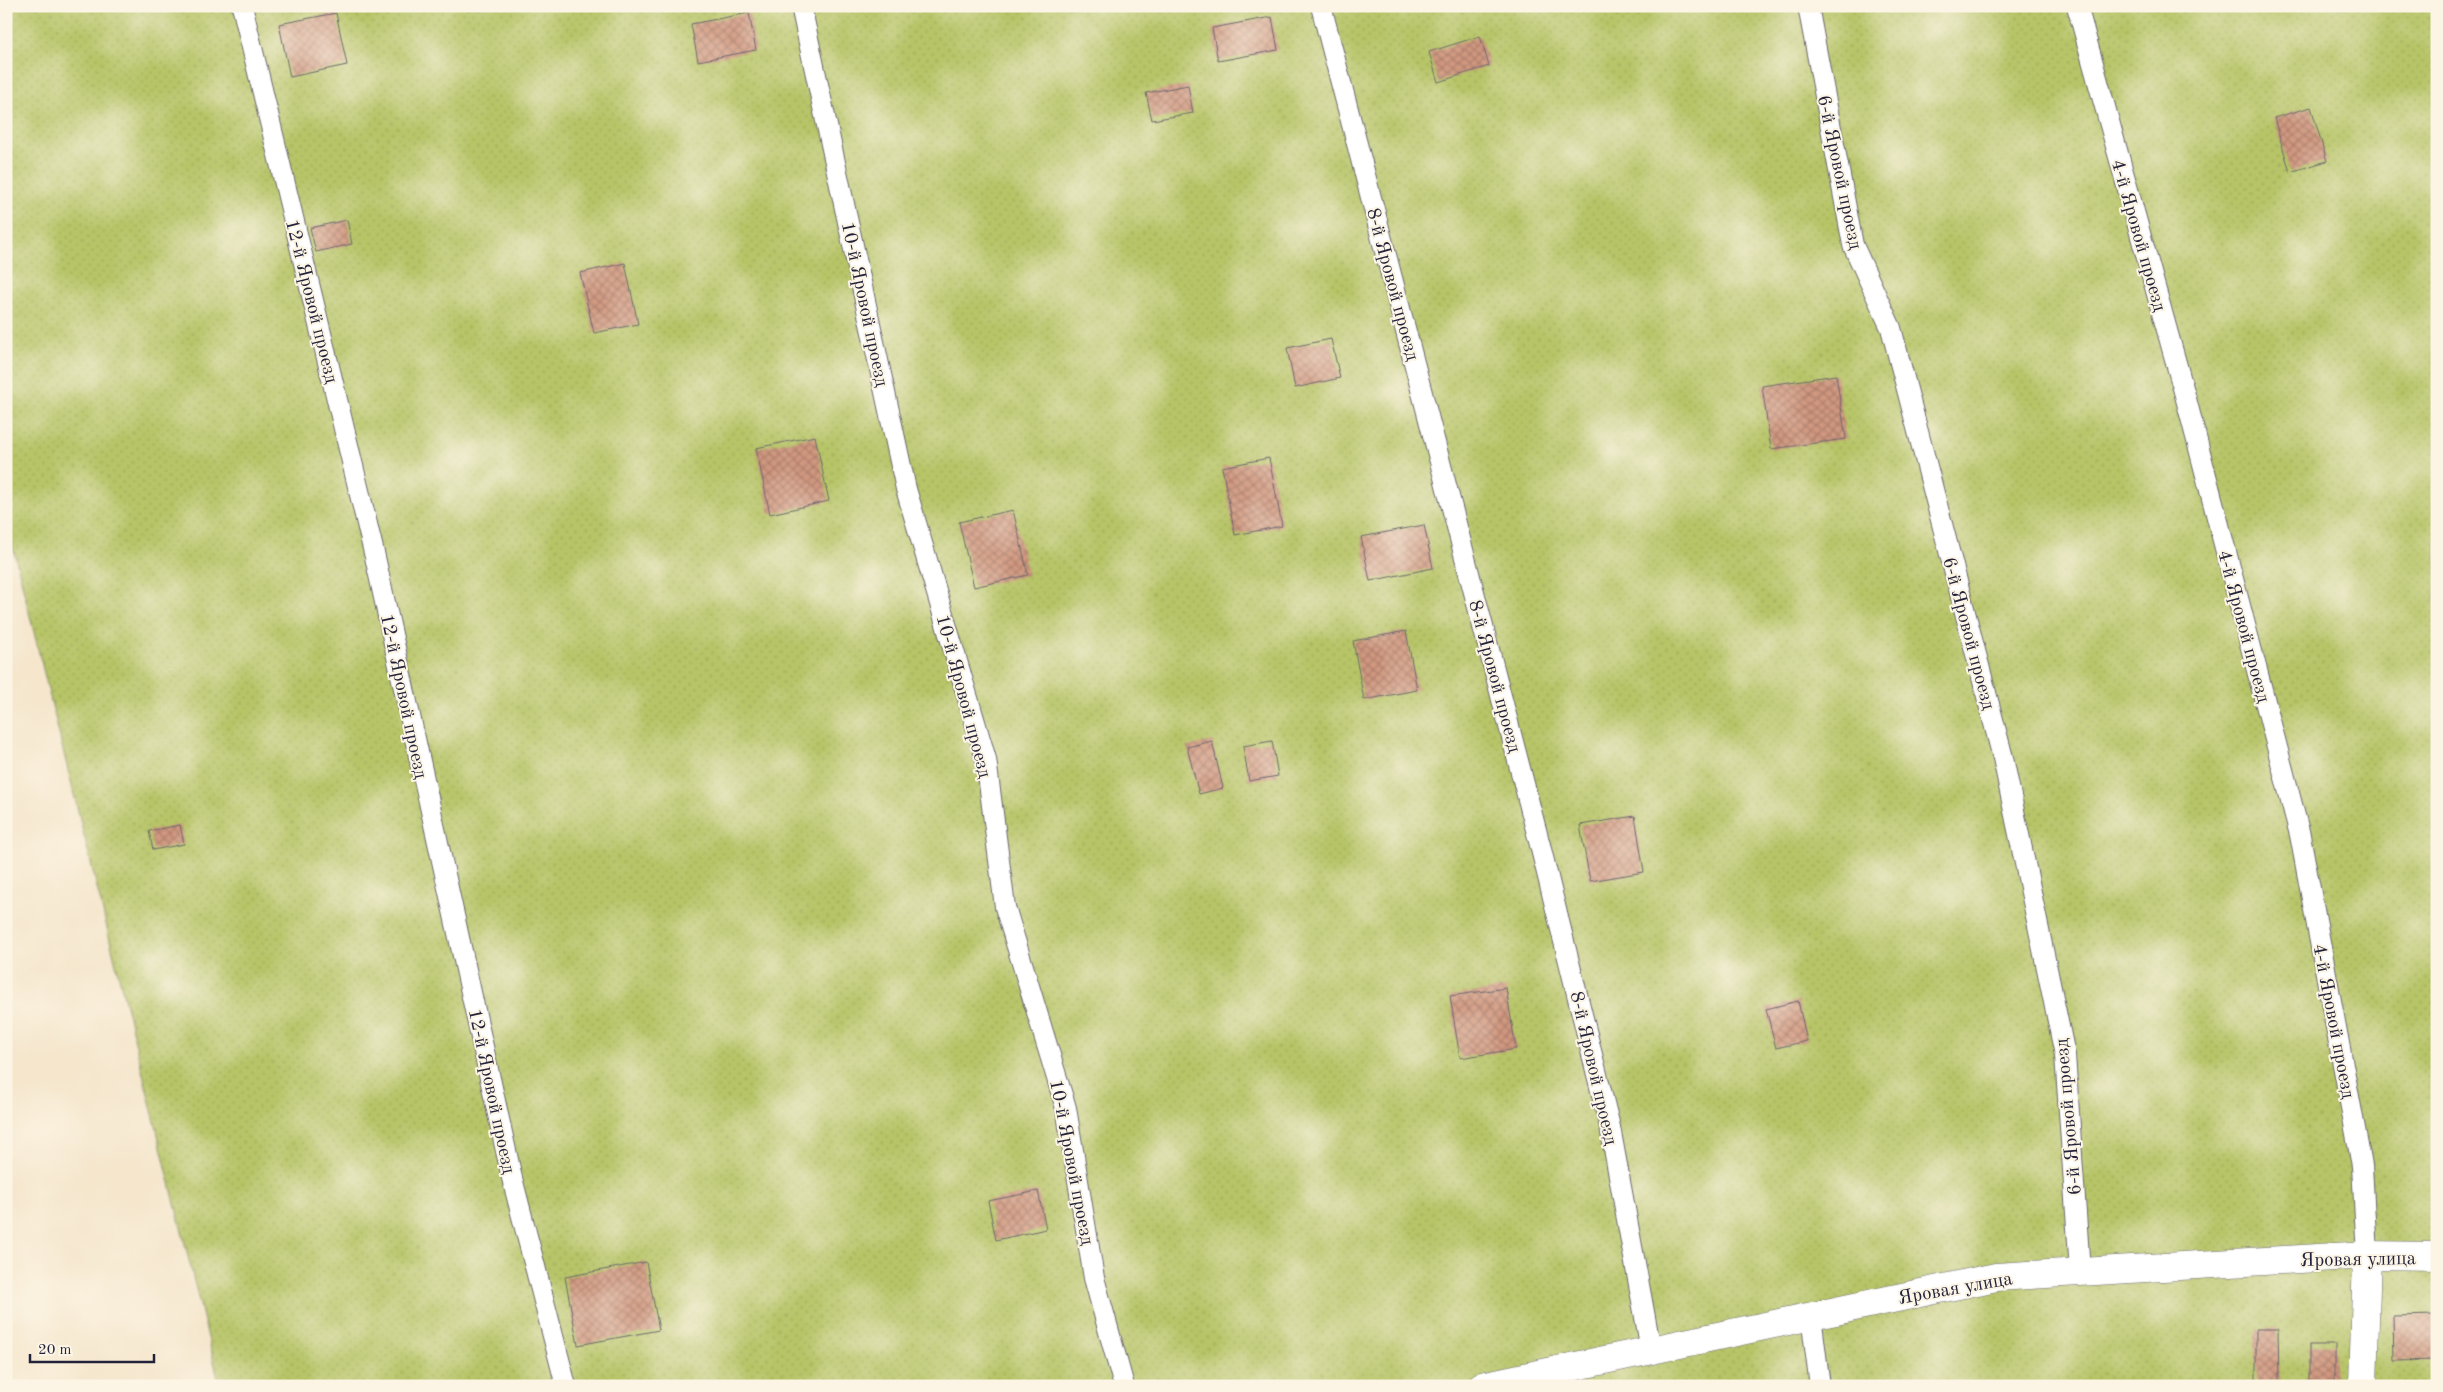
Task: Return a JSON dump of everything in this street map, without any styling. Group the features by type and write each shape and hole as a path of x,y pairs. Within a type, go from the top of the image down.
{"street":[{"name":"Яровая улица","path":"1482,1386 1996,1276 2367,1255 2437,1256"},
{"path":"2363,1386 2367,1255"}],"lane":[{"name":"12-й Яровой проезд","path":"242,6 375,557 512,1178 566,1386"},
{"name":"10-й Яровой проезд","path":"801,6 906,489 986,759 1005,907 1066,1108 1094,1278 1124,1386"},
{"name":"8-й Яровой проезд","path":"1320,6 1540,845 1610,1127 1652,1350"},
{"name":"6-й Яровой проезд","path":"1808,6 1853,245 1891,328 2003,758 2065,1055 2080,1271"},
{"name":"4-й Яровой проезд","path":"2077,6 2185,395 2300,834 2362,1166 2367,1255"},
{"path":"1811,1316 1820,1386"}],"green space":[{"path":"6,6 2437,6 2437,1386 220,1386 6,519"}],"building":[{"path":"336,13 347,65 290,77 279,24"},
{"path":"749,13 756,50 698,61 691,24"},
{"path":"1272,17 1278,50 1218,61 1212,28"},
{"path":"1480,36 1489,66 1438,82 1429,52"},
{"path":"1188,85 1193,113 1152,120 1146,93"},
{"path":"2311,107 2327,161 2290,172 2274,118"},
{"path":"347,220 352,244 316,252 310,228"},
{"path":"625,263 638,324 594,333 580,273"},
{"path":"1331,339 1340,378 1295,388 1287,348"},
{"path":"1836,375 1846,439 1771,449 1762,386"},
{"path":"815,436 829,501 770,514 756,448"},
{"path":"1269,458 1282,526 1235,535 1222,467"},
{"path":"1013,510 1028,575 974,587 959,522"},
{"path":"1424,525 1433,568 1370,581 1361,537"},
{"path":"1406,631 1417,690 1364,700 1353,641"},
{"path":"1212,741 1223,788 1199,794 1187,747"},
{"path":"1272,741 1278,776 1249,781 1243,746"},
{"path":"1635,816 1644,872 1590,881 1580,825"},
{"path":"180,825 184,844 153,850 149,831"},
{"path":"1506,988 1516,1049 1460,1058 1450,996"},
{"path":"1798,1001 1807,1041 1776,1048 1766,1009"},
{"path":"1038,1191 1046,1229 996,1240 988,1201"},
{"path":"646,1262 659,1330 578,1345 565,1277"},
{"path":"2437,1315 2437,1360 2394,1361 2393,1316"},
{"path":"2256,1329 2278,1329 2279,1381 2256,1382"},
{"path":"2309,1345 2335,1345 2335,1386 2309,1386"}]}
